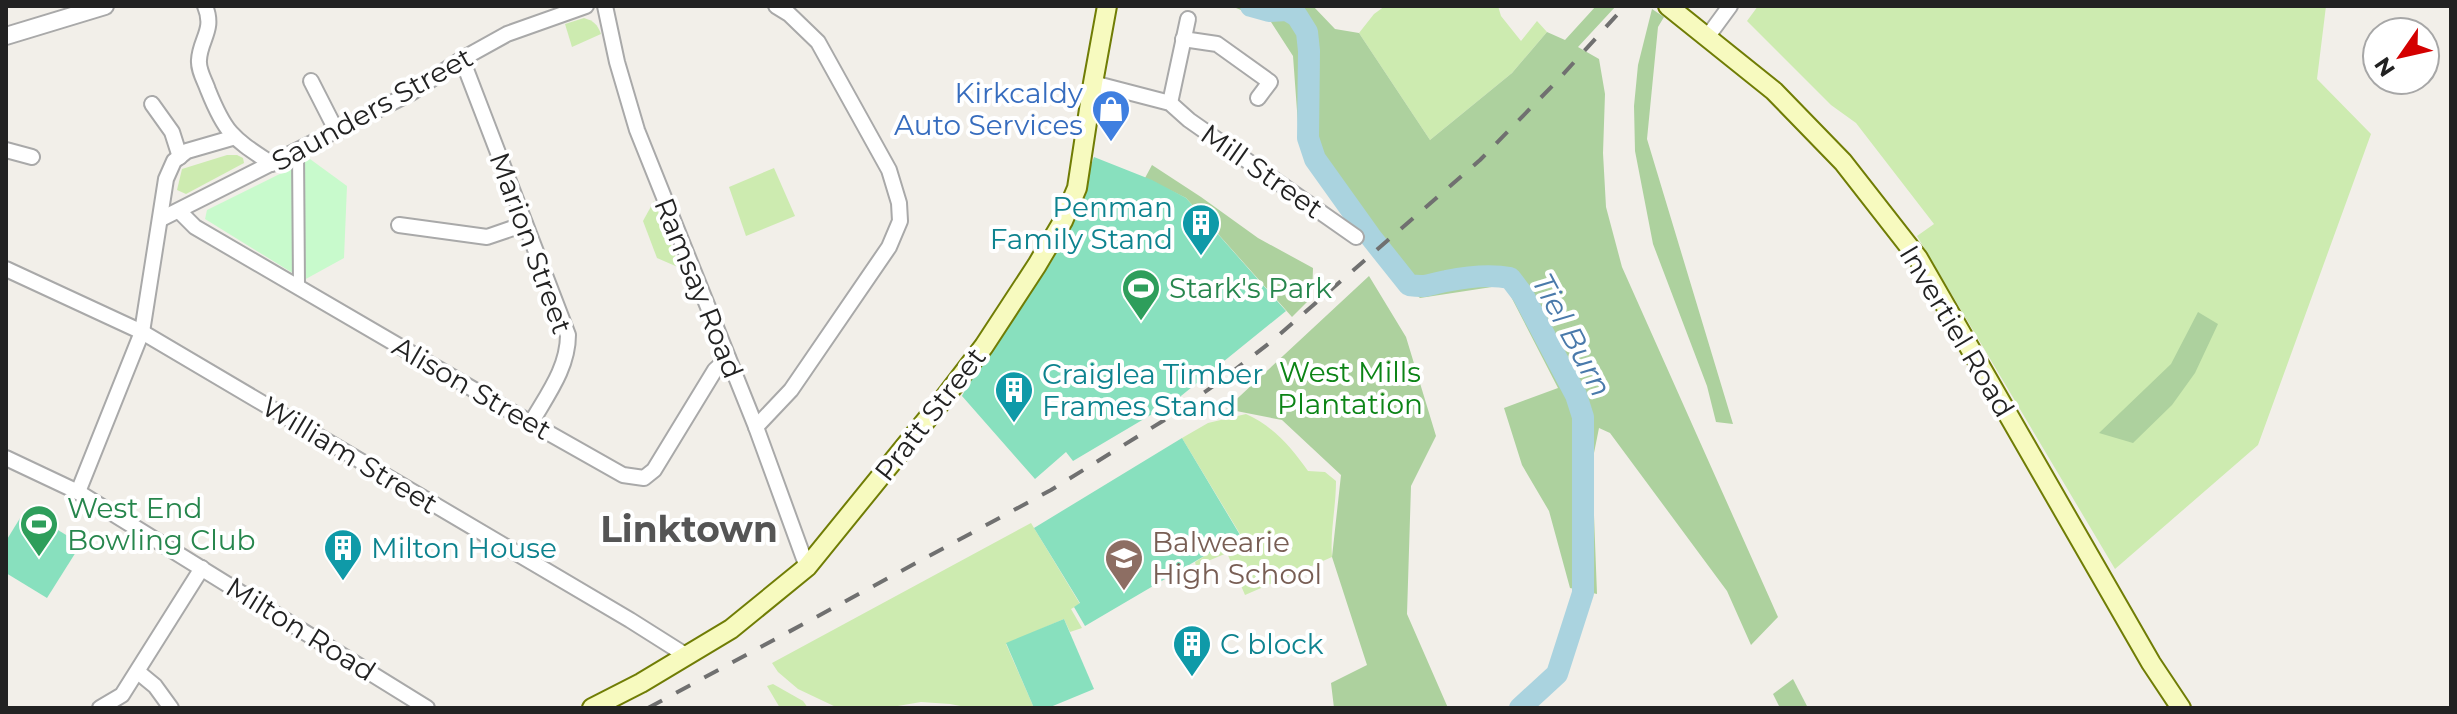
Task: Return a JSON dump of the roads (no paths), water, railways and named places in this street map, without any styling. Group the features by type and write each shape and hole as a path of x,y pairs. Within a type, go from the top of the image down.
{"main road":[{"name":"Pratt Street","path":"592,708 687,656 739,623 807,567 984,346 1063,221 1077,188 1107,6"},
{"name":"Invertiel Road","path":"1668,6 1774,91 1843,162 1918,258 2151,663 2181,708"}],"street":[{"path":"6,36 105,6"},
{"path":"205,6 208,33 198,64 219,118 232,138 272,164"},
{"name":"Saunders Street","path":"161,219 411,93 507,34 586,6"},
{"name":"Ramsay Road","path":"605,6 637,130 756,427 807,567"},
{"path":"756,427 791,390 889,247 900,221 899,203 889,170 818,42 776,6"},
{"path":"1708,36 1730,6"},
{"path":"1170,103 1188,19"},
{"name":"Mill Street","path":"1183,39 1217,44 1270,82 1258,98"},
{"name":"Marion Street","path":"462,59 568,335 564,366 531,423"},
{"path":"311,81 337,132"},
{"name":"Mill Street","path":"1093,83 1170,103 1189,120 1356,237"},
{"path":"152,104 172,132 180,157"},
{"path":"78,492 142,332 166,179 174,161 187,151 232,138"},
{"path":"6,150 32,157"},
{"path":"298,151 299,286"},
{"name":"Alison Street","path":"179,211 195,227 623,475 644,478 654,470 715,370 728,358"},
{"path":"399,225 487,237 525,224"},
{"name":"William Street","path":"6,269 142,332 687,656"},
{"name":"Milton Road","path":"6,458 78,492 202,568 406,703 427,708"},
{"path":"100,708 122,695 202,568"},
{"path":"138,672 155,686 171,708"}],"waterway":[{"name":"Tiel Burn","path":"1251,6 1269,11 1287,10 1297,16 1307,32 1308,138 1315,159 1409,285 1425,286 1478,276 1510,278 1523,295 1576,395 1583,417 1583,593 1557,674 1520,708"}],"railway":[{"path":"648,708 1051,490 1166,419 1219,382 1272,341 1480,160 1625,6"}],"place":[{"name":"Kirkcaldy Auto Services","path":"1111,143"},
{"name":"Penman Family Stand","path":"1201,257"},
{"name":"Stark's Park","path":"1141,322"},
{"name":"Craiglea Timber Frames Stand","path":"1014,424"},
{"name":"West End Bowling Club","path":"39,558"},
{"name":"Milton House","path":"343,582"},
{"name":"Balwearie High School","path":"1124,592"},
{"name":"C block","path":"1192,678"}],"district":[{"name":"Linktown","path":"689,529"}],"park label":[{"name":"West Mills Plantation","path":"1350,388"}]}
